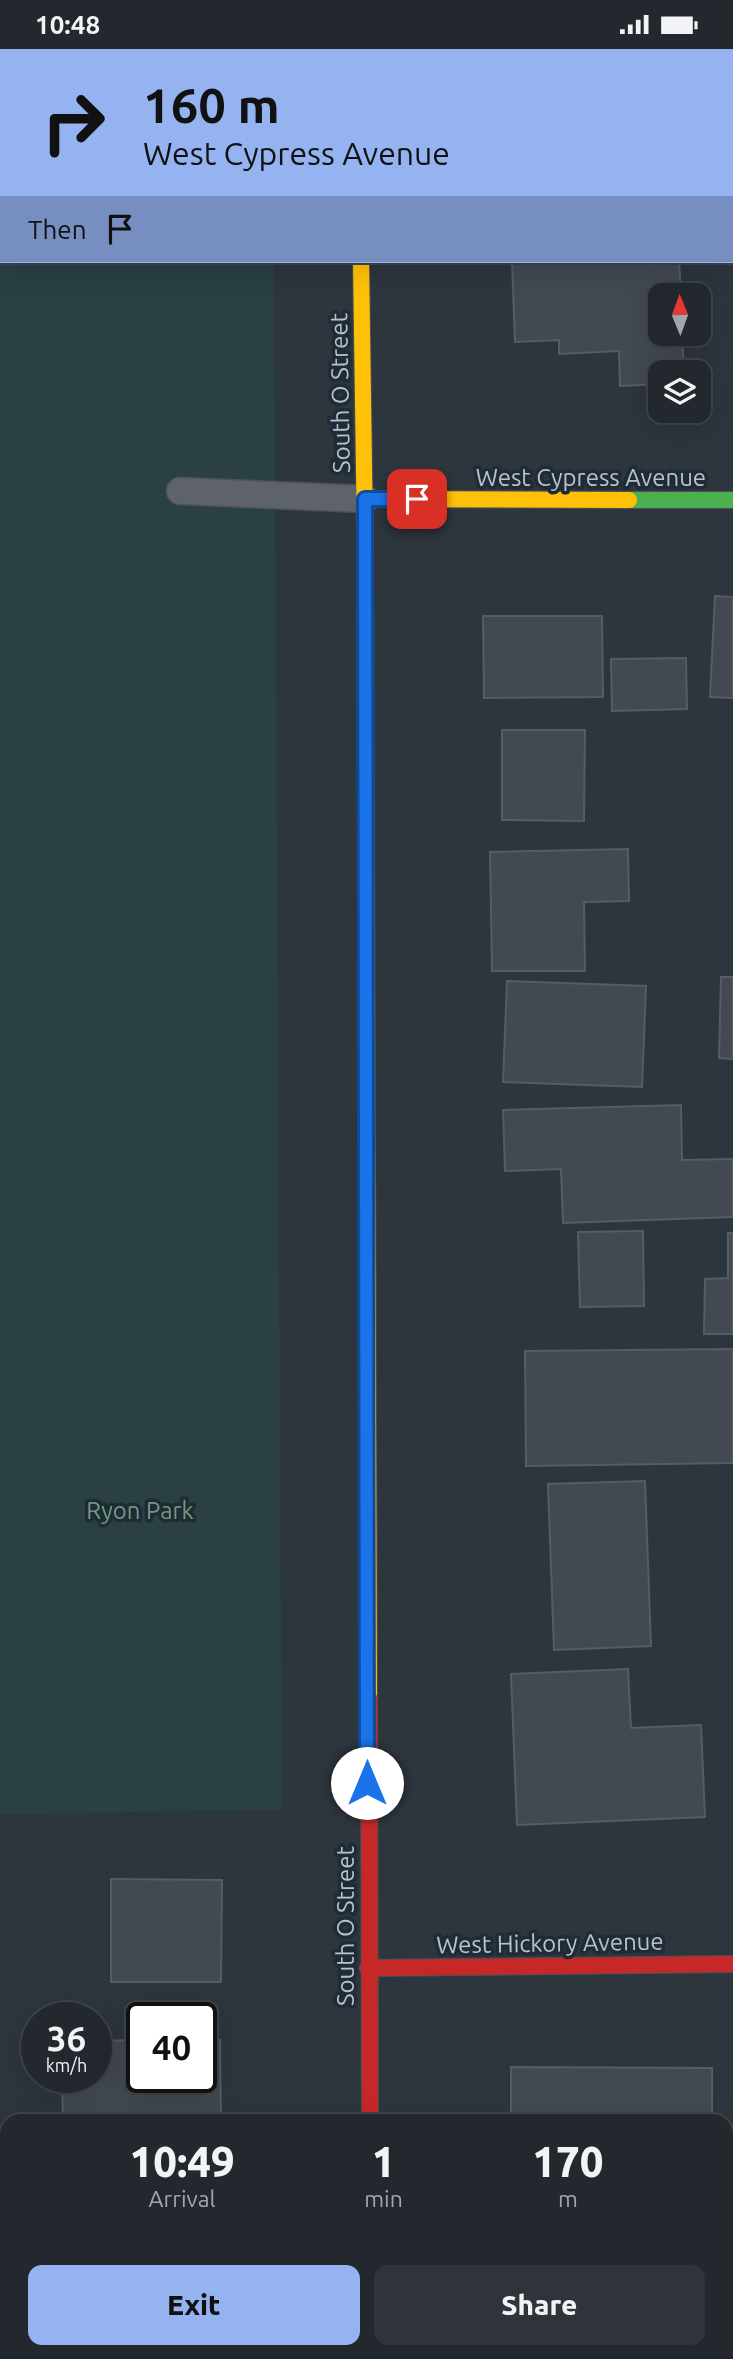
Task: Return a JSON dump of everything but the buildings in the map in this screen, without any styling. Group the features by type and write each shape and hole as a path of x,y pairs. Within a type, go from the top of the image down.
{"street":[{"name":"South O Street","path":"361,263 365,499 370,2114"},
{"name":"West Cypress Avenue","path":"365,499 733,500"},
{"name":"West Hickory Avenue","path":"368,1968 733,1964"}],"lane":[{"path":"180,491 365,499"}],"green space":[{"name":"Ryon Park","path":"0,263 274,263 282,1810 0,1814"}],"traffic: fast":[{"path":"629,500 733,500"},
{"path":"366,814 367,1130"}],"traffic: slow":[{"path":"361,263 365,536"},
{"path":"365,499 629,500"},
{"path":"367,1130 369,1698"}],"traffic: jam":[{"path":"365,536 366,814"},
{"path":"369,1698 370,2114"},
{"path":"368,1968 733,1964"}],"route":[{"path":"367,1783 365,499 417,499"}]}
